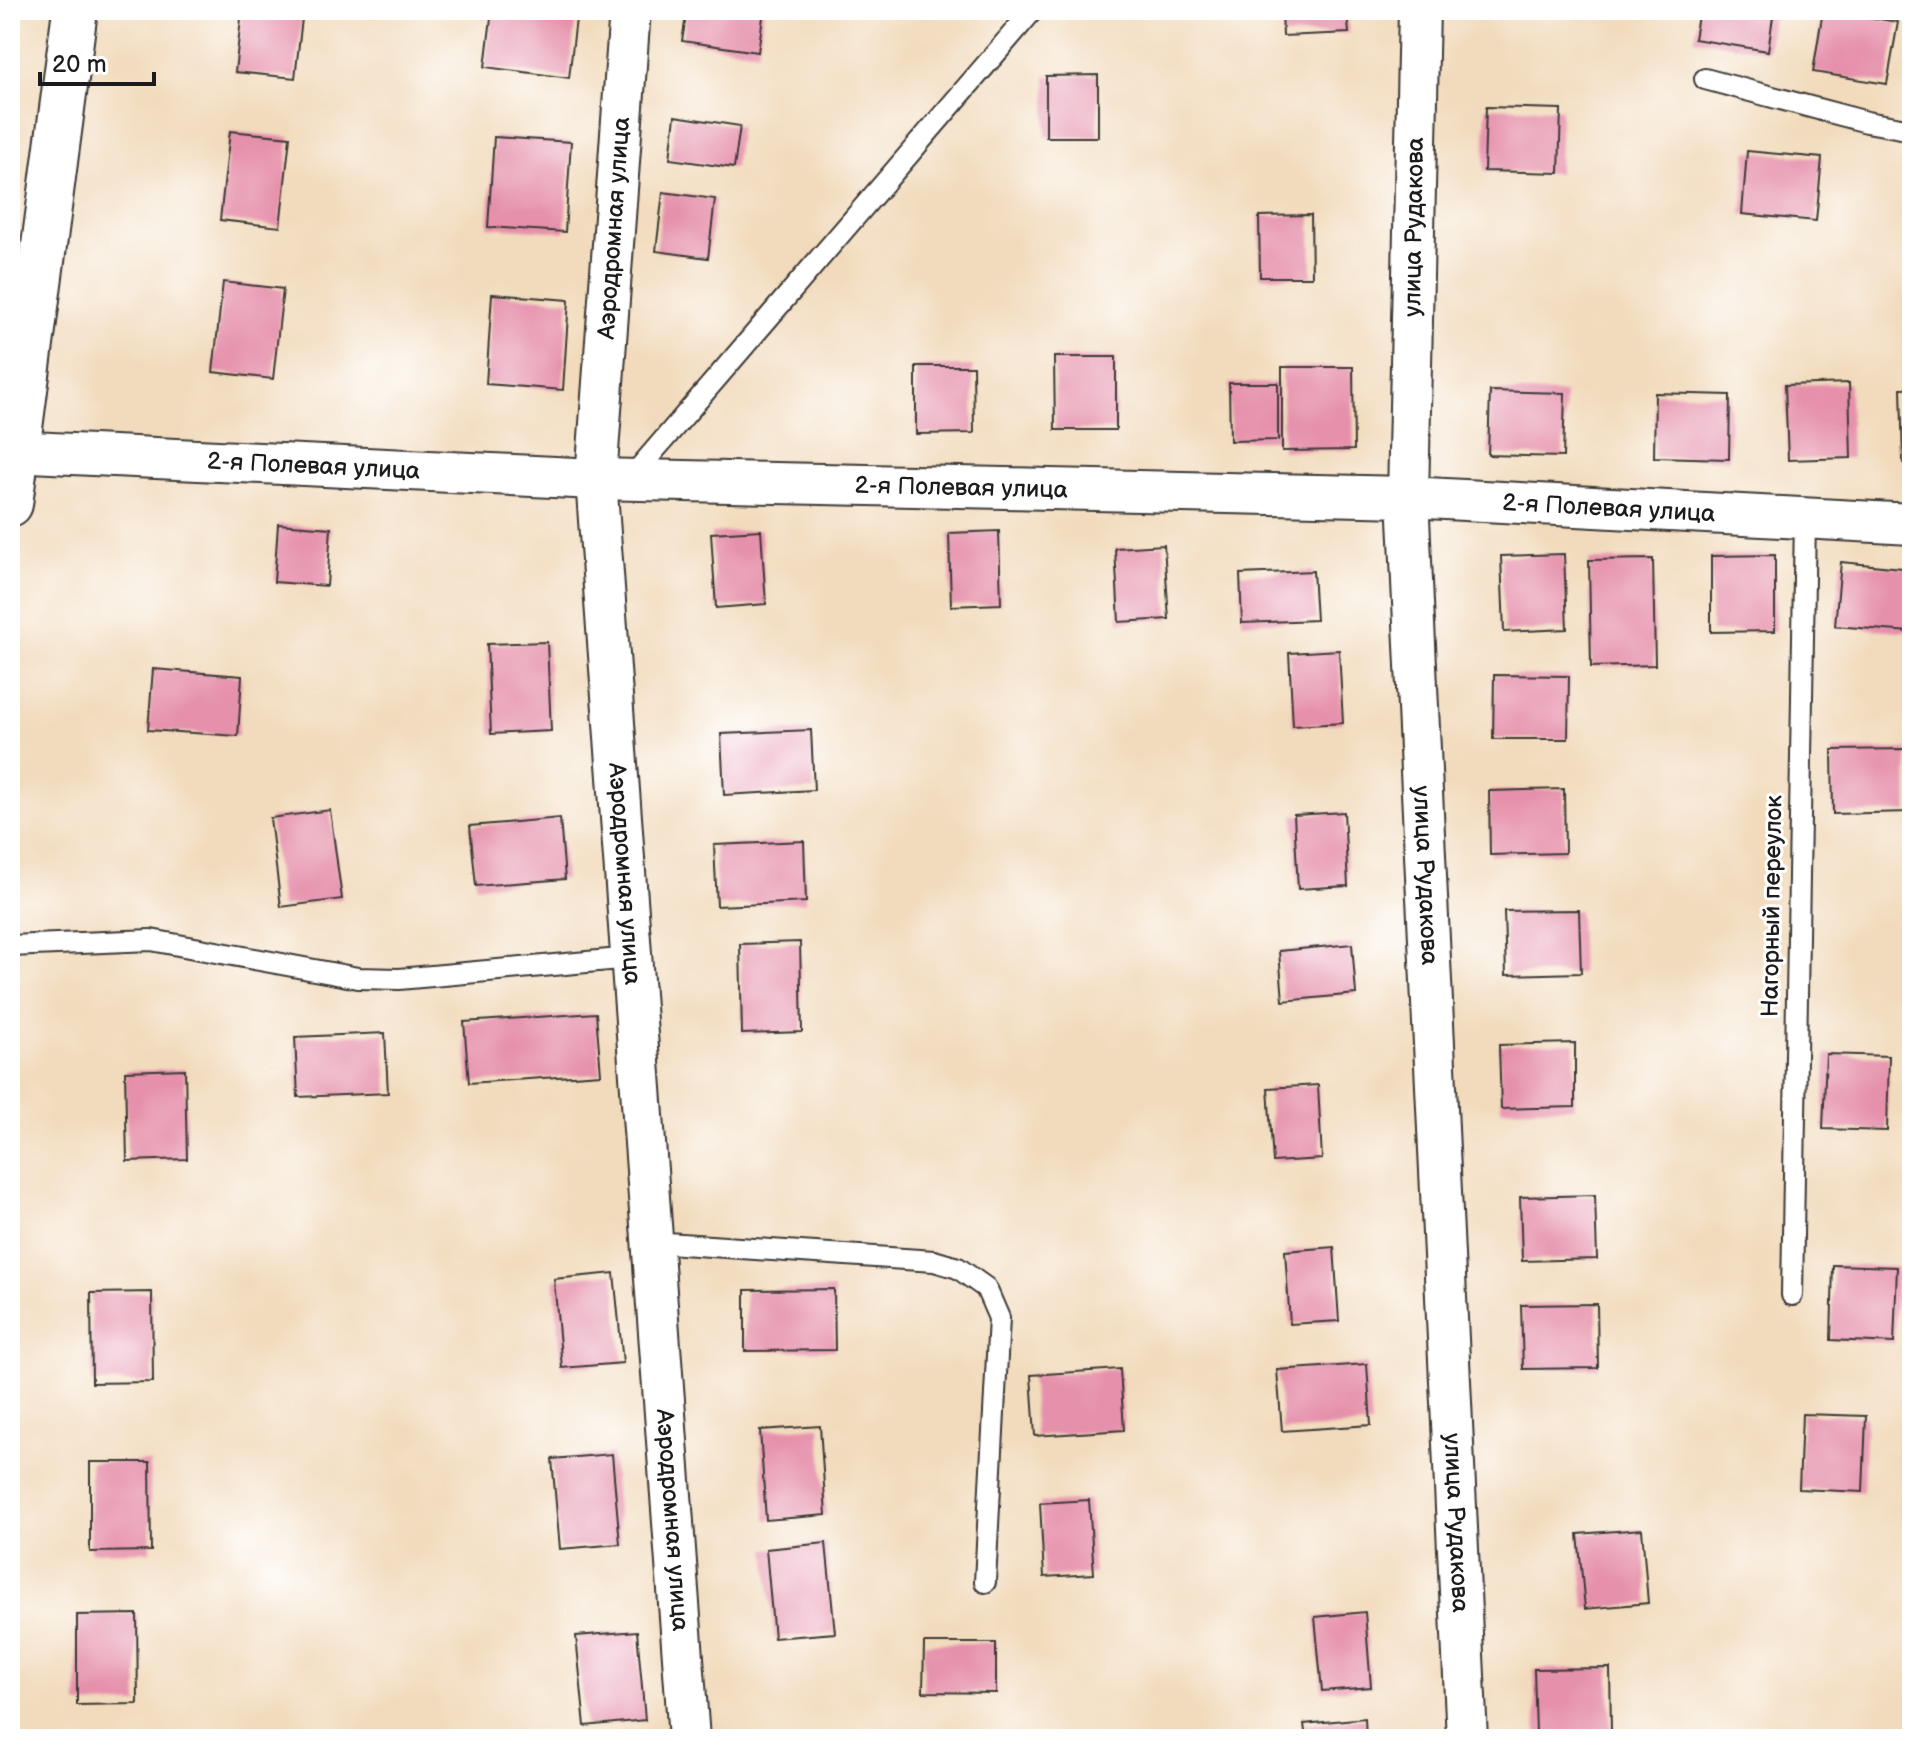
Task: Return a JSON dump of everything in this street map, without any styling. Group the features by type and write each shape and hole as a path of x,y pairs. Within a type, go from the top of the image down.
{"main road":[{"path":"10,504 14,451 75,10"}],"street":[{"name":"Аэродромная улица","path":"630,10 613,479 631,958 689,1739"},
{"name":"улица Рудакова","path":"1419,10 1408,497 1467,1739"},
{"name":"2-я Полевая улица","path":"14,451 613,479 1408,497 1912,524"}],"lane":[{"path":"613,479 1033,10"},
{"path":"1705,79 1867,122 1912,130"},
{"name":"Нагорный переулок","path":"1792,1295 1805,518"},
{"path":"10,946 151,940 358,978 399,979 631,958"},
{"path":"652,1242 934,1261 958,1268 986,1288 999,1318 985,1582"}],"building":[{"path":"242,10 303,10 295,78 235,72"},
{"path":"492,10 577,10 569,78 485,67"},
{"path":"687,10 764,10 758,52 682,41"},
{"path":"1282,10 1347,10 1349,33 1283,36"},
{"path":"1699,10 1774,10 1768,51 1694,39"},
{"path":"1823,10 1898,22 1887,84 1813,72"},
{"path":"1098,75 1098,137 1046,137 1046,76"},
{"path":"1486,107 1561,109 1559,173 1484,171"},
{"path":"675,116 740,126 734,168 670,159"},
{"path":"230,131 290,137 280,227 220,220"},
{"path":"494,137 571,142 565,232 488,227"},
{"path":"1747,151 1822,158 1816,221 1742,214"},
{"path":"663,192 715,199 708,258 656,251"},
{"path":"1311,215 1312,277 1260,277 1259,216"},
{"path":"223,282 283,289 273,379 213,372"},
{"path":"492,294 569,300 563,390 486,384"},
{"path":"1054,357 1116,357 1116,430 1055,430"},
{"path":"916,366 973,366 974,433 916,434"},
{"path":"1282,367 1353,367 1354,450 1282,451"},
{"path":"1229,383 1278,383 1278,440 1230,441"},
{"path":"1849,383 1851,458 1788,460 1785,385"},
{"path":"1901,388 1912,388 1912,463 1903,463"},
{"path":"1490,391 1565,393 1563,457 1488,455"},
{"path":"1655,393 1730,395 1729,459 1654,457"},
{"path":"278,524 331,528 327,586 274,582"},
{"path":"761,530 766,604 716,608 711,533"},
{"path":"999,531 1001,604 951,606 949,533"},
{"path":"1164,545 1169,619 1119,622 1115,548"},
{"path":"1564,554 1567,629 1504,632 1501,556"},
{"path":"1775,555 1775,631 1711,632 1711,556"},
{"path":"1653,559 1655,665 1591,667 1589,560"},
{"path":"1841,562 1912,569 1910,632 1835,626"},
{"path":"1313,571 1316,620 1242,623 1240,574"},
{"path":"547,642 551,731 491,734 487,644"},
{"path":"1339,650 1343,723 1293,726 1289,653"},
{"path":"153,669 242,676 238,736 148,730"},
{"path":"1494,675 1569,676 1568,739 1493,739"},
{"path":"811,730 814,790 724,795 721,734"},
{"path":"1907,749 1908,812 1833,814 1832,750"},
{"path":"1564,789 1565,853 1490,855 1489,791"},
{"path":"330,810 342,899 281,907 270,818"},
{"path":"1344,812 1348,886 1298,889 1294,815"},
{"path":"560,818 565,879 476,886 470,826"},
{"path":"804,841 806,902 717,906 714,845"},
{"path":"1579,910 1581,973 1506,975 1504,911"},
{"path":"800,942 802,1032 742,1034 740,944"},
{"path":"1352,944 1356,994 1283,1001 1279,951"},
{"path":"596,1013 601,1074 469,1083 464,1022"},
{"path":"385,1033 388,1093 298,1097 295,1037"},
{"path":"1575,1043 1575,1107 1501,1109 1499,1045"},
{"path":"1826,1054 1889,1056 1887,1131 1823,1129"},
{"path":"185,1069 187,1159 127,1161 125,1071"},
{"path":"1318,1085 1322,1159 1273,1162 1268,1088"},
{"path":"1595,1195 1597,1259 1522,1261 1520,1197"},
{"path":"1334,1247 1339,1321 1290,1324 1285,1251"},
{"path":"1833,1265 1897,1267 1894,1343 1831,1340"},
{"path":"614,1273 623,1363 562,1368 554,1279"},
{"path":"834,1289 835,1350 745,1351 745,1290"},
{"path":"152,1292 153,1382 92,1383 91,1293"},
{"path":"1597,1304 1598,1368 1523,1369 1521,1305"},
{"path":"1367,1364 1371,1425 1282,1431 1277,1370"},
{"path":"1120,1369 1124,1430 1035,1436 1031,1375"},
{"path":"1802,1414 1866,1416 1863,1492 1799,1489"},
{"path":"820,1426 826,1515 766,1520 760,1430"},
{"path":"612,1454 620,1544 560,1549 552,1459"},
{"path":"90,1462 150,1462 151,1551 90,1552"},
{"path":"1089,1500 1094,1574 1044,1577 1040,1503"},
{"path":"1642,1529 1648,1603 1585,1609 1578,1534"},
{"path":"826,1543 835,1633 774,1638 766,1549"},
{"path":"1365,1612 1371,1687 1322,1691 1315,1617"},
{"path":"137,1614 138,1704 77,1705 77,1615"},
{"path":"637,1631 645,1720 585,1726 576,1636"},
{"path":"924,1643 996,1643 996,1693 923,1692"},
{"path":"1610,1668 1611,1732 1536,1733 1534,1669"},
{"path":"1365,1718 1366,1739 1306,1739 1304,1724"}]}
